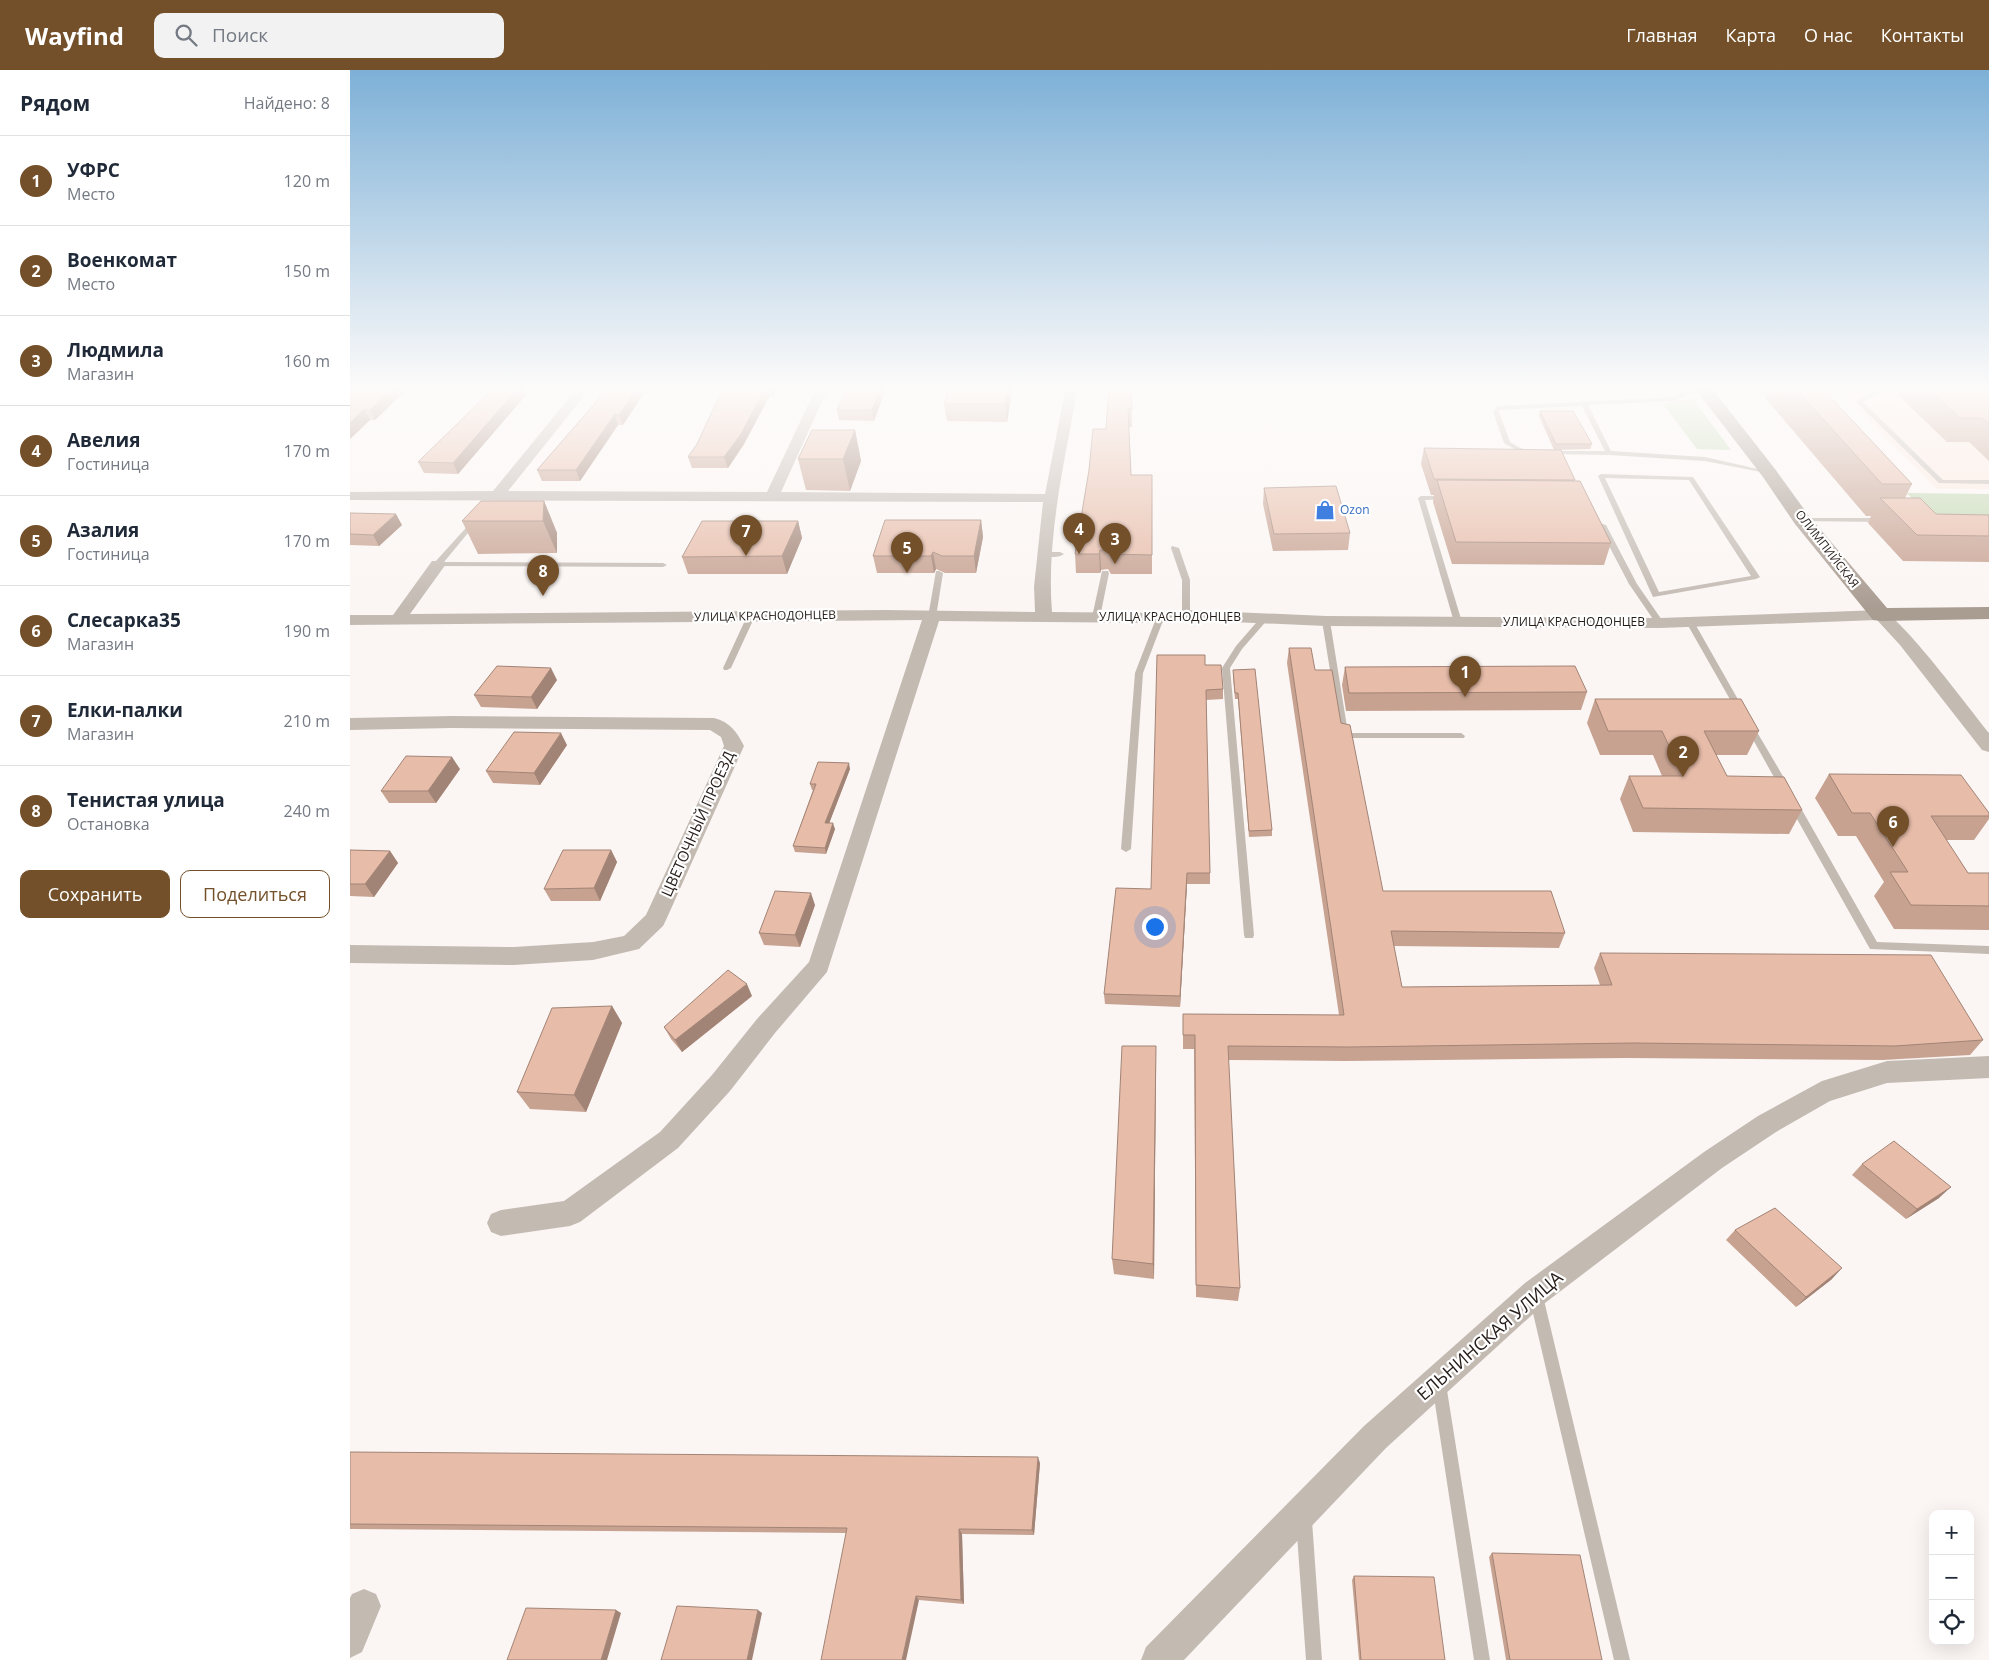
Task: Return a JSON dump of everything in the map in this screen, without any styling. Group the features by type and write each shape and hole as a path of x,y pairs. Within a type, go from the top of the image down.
{"main road":[{"name":"ОЛИМПИЙСКАЯ","path":"1759,460 1802,520 1881,615"},
{"name":"УЛИЦА КРАСНОДОНЦЕВ","path":"1881,615 1989,613"}],"street":[{"path":"494,498 525,460"},
{"path":"772,496 789,460"},
{"path":"1044,616 1042,586 1053,554 1051,498 1058,460"},
{"path":"350,496 494,498 772,496 1051,498"},
{"path":"398,619 438,564"},
{"name":"УЛИЦА КРАСНОДОНЦЕВ","path":"350,620 885,615 1160,618 1186,615 1326,621 1660,623 1881,615"},
{"path":"1881,615 1906,641 1989,746"},
{"path":"501,1223 570,1213 669,1140 721,1083 766,1026 819,966 932,616"},
{"name":"ЦВЕТОЧНЫЙ ПРОЕЗД","path":"350,724 452,722 714,724 729,734 734,746 655,920 631,943 593,951 514,956 350,954"},
{"name":"ЕЛЬНИНСКАЯ УЛИЦА","path":"1159,1660 1375,1437 1535,1292 1711,1155 1822,1092 1887,1072 1989,1068"},
{"path":"350,1640 364,1606"}],"lane":[{"path":"1710,460 1769,473"},
{"path":"1919,460 1941,482 1989,482"},
{"path":"1601,476 1691,478 1756,577 1656,595 1601,476"},
{"path":"1451,498 1421,498 1458,622"},
{"path":"438,564 480,516"},
{"path":"1597,516 1632,584 1660,623"},
{"path":"1802,520 1894,520"},
{"path":"1175,548 1186,580 1186,615"},
{"path":"438,564 663,566"},
{"path":"932,616 940,573"},
{"path":"1096,617 1105,573"},
{"path":"727,668 751,616"},
{"path":"1126,849 1139,673 1160,618"},
{"path":"1249,934 1226,668 1239,648 1265,618"},
{"path":"1326,621 1344,736 1461,736"},
{"path":"1690,622 1874,946 1989,950"},
{"path":"1535,1292 1622,1660"},
{"path":"1439,1381 1482,1660"},
{"path":"1303,1512 1314,1660"}],"shaded area":[{"path":"1908,460 1989,460 1989,489 1937,489"}],"green space":[{"path":"1907,493 1989,494 1989,528 1940,528"}],"building":[{"path":"420,460 455,460 453,463 418,462"},
{"path":"546,460 583,460 576,470 537,470"},
{"path":"1090,460 1130,460 1131,475 1152,475 1152,555 1110,554 1107,550 1100,550 1099,554 1075,554"},
{"path":"1428,460 1566,460 1575,480 1434,479"},
{"path":"1860,460 1890,460 1912,484 1882,484"},
{"path":"1437,480 1580,481 1611,543 1456,542"},
{"path":"1336,486 1350,533 1274,534 1264,488"},
{"path":"1880,498 1920,498 1936,514 1989,515 1989,536 1917,535"},
{"path":"481,501 544,501 543,521 462,521"},
{"path":"350,513 396,514 373,535 350,534"},
{"path":"885,520 981,520 974,556 942,556 933,552 931,556 873,556"},
{"path":"702,521 798,521 782,556 682,557"},
{"path":"1289,648 1311,648 1315,670 1332,670 1341,723 1350,725 1383,891 1551,891 1565,933 1391,931 1402,987 1612,985 1600,953 1931,955 1983,1040 1895,1046 1633,1043 1349,1047 1228,1046 1240,1288 1196,1285 1195,1035 1183,1035 1183,1014 1344,1015"},
{"path":"1157,655 1205,655 1205,665 1221,665 1223,689 1206,690 1210,873 1187,873 1180,996 1104,994 1116,888 1151,889"},
{"path":"497,666 551,668 531,697 474,695"},
{"path":"1575,666 1587,692 1349,693 1345,667"},
{"path":"1255,669 1272,830 1249,831 1238,693 1235,693 1233,670"},
{"path":"1595,699 1741,699 1759,731 1704,731 1727,776 1784,777 1802,810 1643,808 1629,776 1683,776 1662,731 1608,731"},
{"path":"514,732 561,733 534,773 486,771"},
{"path":"406,756 452,757 428,791 381,791"},
{"path":"818,762 849,763 825,823 833,823 825,848 793,846 816,784 810,784"},
{"path":"1829,774 1961,775 1989,813 1989,816 1931,816 1968,873 1989,873 1989,906 1911,905 1890,872 1908,872 1870,813 1852,813"},
{"path":"350,850 390,851 365,884 350,884"},
{"path":"563,850 611,850 594,888 544,889"},
{"path":"775,891 811,893 795,935 759,933"},
{"path":"728,970 747,984 675,1040 664,1027"},
{"path":"612,1006 574,1095 517,1092 552,1008"},
{"path":"1122,1046 1156,1046 1153,1264 1112,1259"},
{"path":"1894,1141 1951,1187 1917,1209 1862,1164"},
{"path":"1775,1208 1842,1268 1806,1297 1735,1230"},
{"path":"350,1452 1038,1457 1032,1530 959,1529 961,1600 916,1596 902,1660 821,1660 847,1528 350,1524"},
{"path":"1492,1553 1580,1555 1602,1660 1510,1660"},
{"path":"1354,1576 1434,1577 1445,1660 1361,1660"},
{"path":"677,1606 758,1610 747,1660 661,1660"},
{"path":"526,1608 616,1610 601,1660 507,1660"}],"place":[{"name":"Ozon","path":"1325,510"},
{"name":"Авелия","path":"1079,554"},
{"name":"Елки-палки","path":"746,556"},
{"name":"Людмила","path":"1115,564"},
{"name":"Азалия","path":"907,573"},
{"name":"Тенистая улица","path":"543,596"},
{"name":"УФРС","path":"1465,697"},
{"name":"Военкомат","path":"1683,777"},
{"name":"Слесарка35","path":"1893,847"}]}
